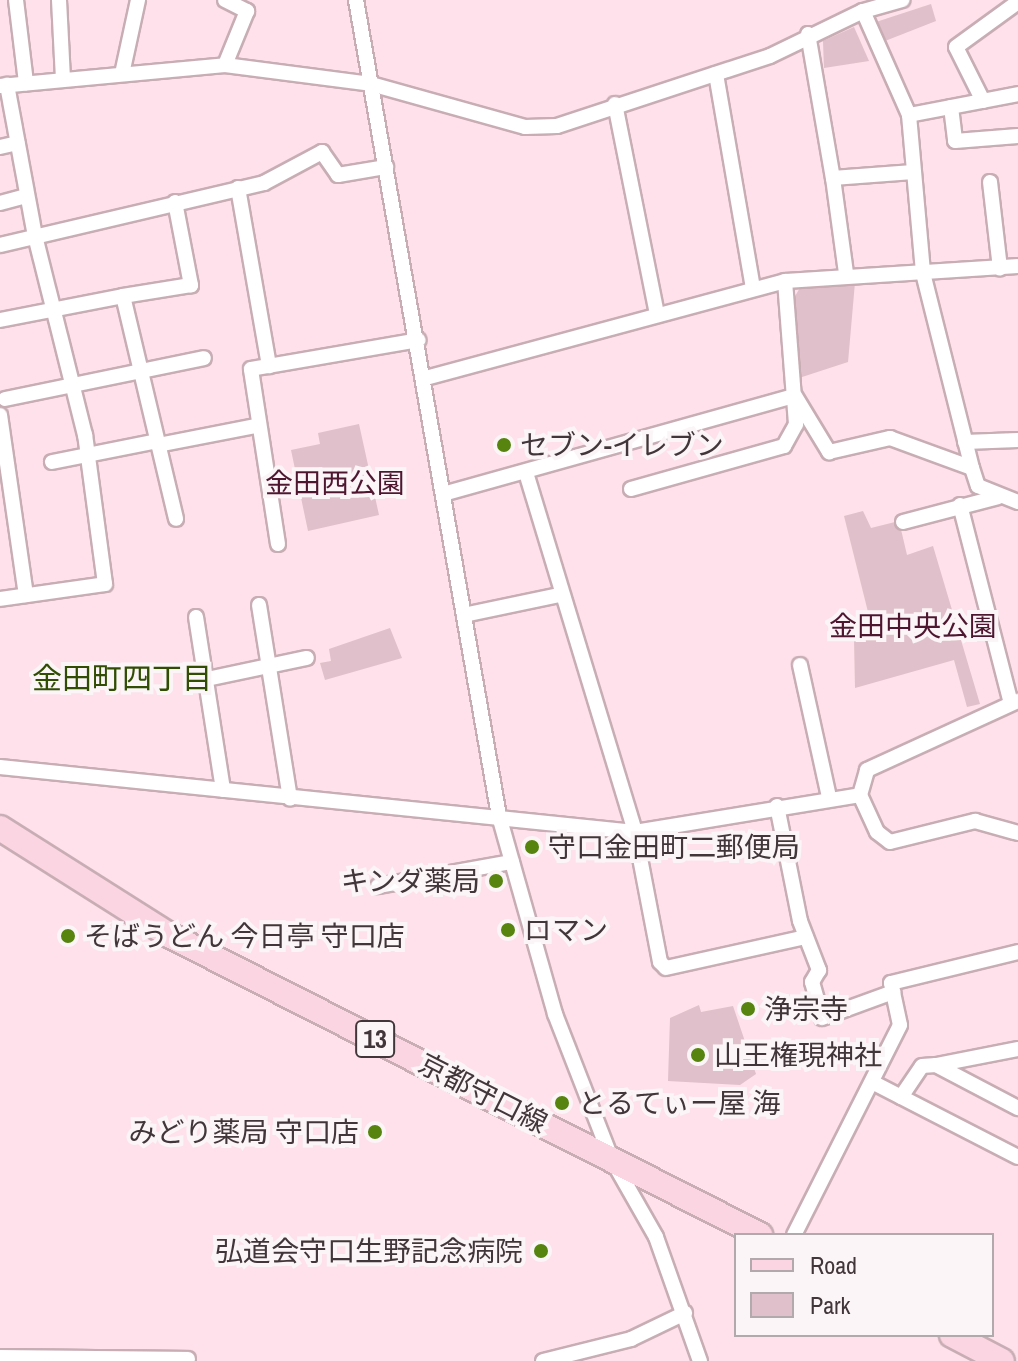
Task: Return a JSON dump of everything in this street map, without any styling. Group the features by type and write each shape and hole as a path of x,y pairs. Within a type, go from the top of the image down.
{"main road":[{"name":"京都守口線","path":"0,828 169,935 756,1233"},
{"path":"956,1337 1002,1361"}],"street":[{"path":"16,0 26,83"},
{"path":"59,0 63,79"},
{"path":"122,74 138,0"},
{"path":"225,0 247,11 225,65"},
{"path":"356,0 426,378 499,816 555,1014 611,1158 656,1237 700,1361"},
{"path":"0,599 105,584 88,455 51,309 18,143 3,85 225,65 371,84 525,127 557,126 615,104 716,74 863,11 902,0"},
{"path":"983,101 956,47 1018,2"},
{"path":"863,11 909,115 923,273 972,468 978,486 998,497 1018,502"},
{"path":"808,34 846,273"},
{"path":"716,74 753,288"},
{"path":"909,115 1018,94"},
{"path":"615,104 657,315"},
{"path":"951,107 955,141 1018,136"},
{"path":"0,147 18,143"},
{"path":"0,245 238,188 291,172 322,152 338,175 386,167"},
{"path":"833,178 913,172"},
{"path":"990,182 1000,268"},
{"path":"238,188 269,366"},
{"path":"0,203 27,196"},
{"path":"0,320 191,285 175,202"},
{"path":"426,378 785,281 846,273 923,273 1018,266"},
{"path":"631,489 784,446 796,424 785,281"},
{"path":"123,296 176,519"},
{"path":"278,544 256,426 251,369 419,340"},
{"path":"5,399 204,358"},
{"path":"795,396 829,452 890,438 972,468"},
{"path":"443,494 527,476 795,396"},
{"path":"0,415 26,595"},
{"path":"52,462 256,426"},
{"path":"965,442 1018,440"},
{"path":"527,476 559,595 635,832 666,968 806,937"},
{"path":"903,522 998,497"},
{"path":"960,505 1016,705 867,770 860,795 877,832 890,842 975,821 1018,833"},
{"path":"0,526 17,524"},
{"path":"464,615 559,595"},
{"path":"259,605 290,799"},
{"path":"196,617 223,790"},
{"path":"207,679 307,658"},
{"path":"800,665 829,797"},
{"path":"0,767 635,832 829,797 860,795"},
{"path":"777,806 806,937 819,970 812,982 822,1018 893,992"},
{"path":"378,886 512,862"},
{"path":"795,1233 900,1025 891,983 1018,952"},
{"path":"901,1097 922,1066 1018,1049"},
{"path":"936,1065 1018,1108"},
{"path":"872,1082 1018,1157"},
{"path":"543,1361 608,1346 685,1313"},
{"path":"608,1346 614,1361"},
{"path":"0,1357 188,1359"}],"green space":[{"path":"931,4 936,21 885,41 876,22"},
{"path":"854,27 869,61 824,68 823,41"},
{"path":"855,282 848,362 799,378 794,298 801,286"},
{"name":"金田西公園","path":"359,424 379,515 308,531 291,450 320,444 318,433"},
{"name":"金田中央公園","path":"863,511 871,528 899,521 907,555 933,546 980,704 967,707 954,660 855,688 854,639 871,624 844,516"},
{"path":"390,628 402,658 325,680 320,663 331,661 329,649"},
{"path":"699,1005 701,1012 733,1006 756,1074 740,1085 668,1081 670,1018"}],"place":[{"name":"セブン-イレブン","path":"504,445"},
{"name":"守口金田町二郵便局","path":"532,847"},
{"name":"キンダ薬局","path":"496,881"},
{"name":"ロマン","path":"508,930"},
{"name":"そばうどん 今日亭 守口店","path":"68,936"},
{"name":"浄宗寺","path":"748,1009"},
{"name":"山王権現神社","path":"698,1055"},
{"name":"とるてぃー屋 海","path":"562,1103"},
{"name":"みどり薬局 守口店","path":"375,1132"},
{"name":"弘道会守口生野記念病院","path":"541,1251"}],"district":[{"name":"金田町四丁目","path":"122,678"}]}
